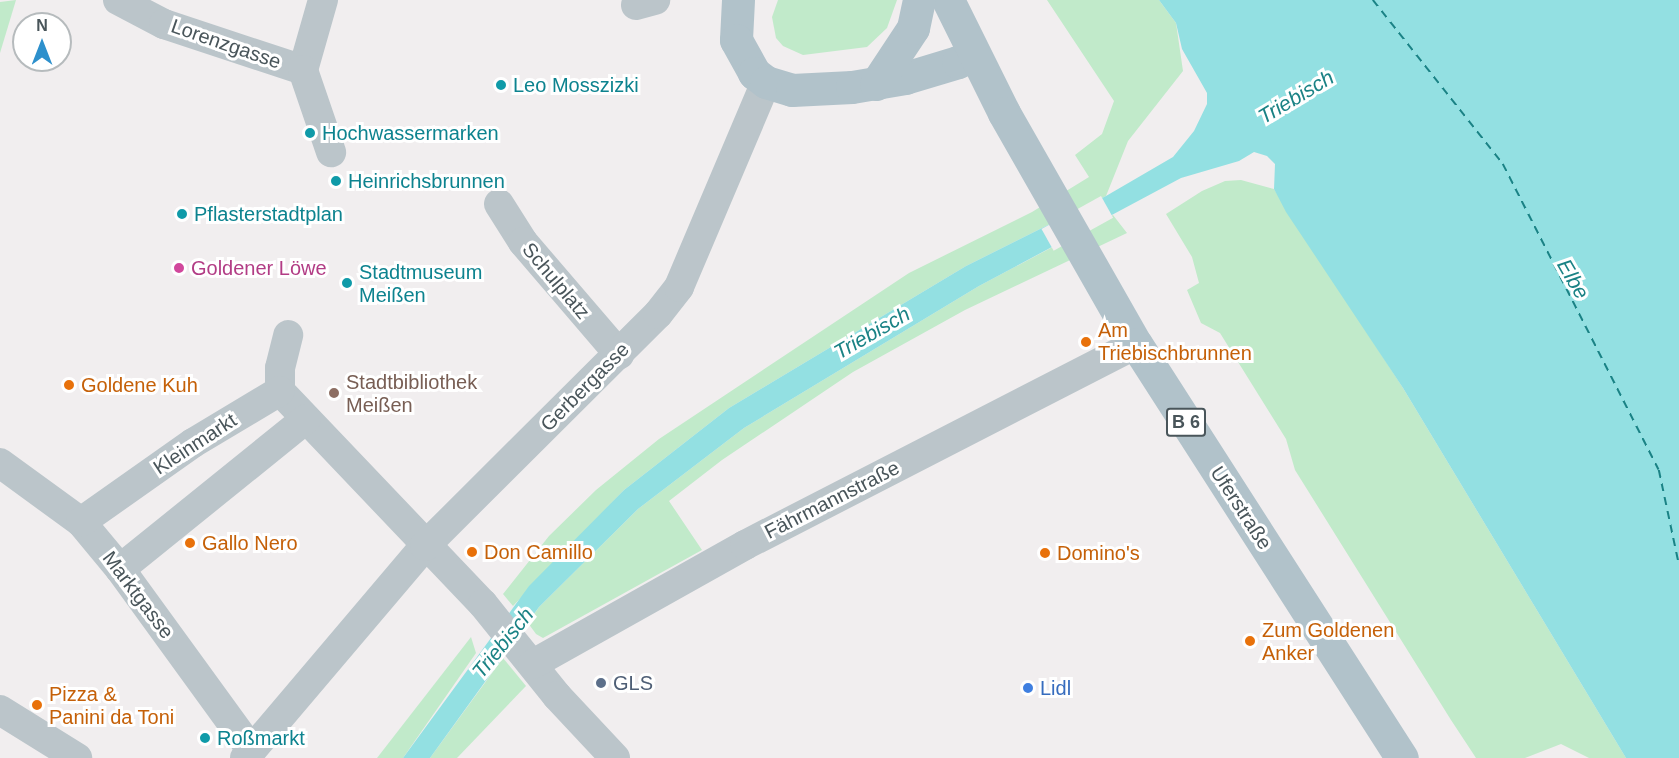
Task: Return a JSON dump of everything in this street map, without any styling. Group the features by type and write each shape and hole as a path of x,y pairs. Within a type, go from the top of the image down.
{"main road":[{"path":"738,0 736,40 754,73 766,82 792,90 876,84 958,62 974,53"},
{"path":"876,84 912,28 919,0"},
{"name":"B 6","path":"948,0 974,53"},
{"name":"Uferstraße","path":"974,53 1084,255 1136,344 1402,758"}],"street":[{"name":"Lorenzgasse","path":"118,0 164,24 303,70"},
{"path":"323,0 303,70 331,152"},
{"name":"Gerbergasse","path":"248,754 425,546 619,354 679,287 766,82"},
{"name":"Schulplatz","path":"499,204 528,249 619,354"},
{"path":"288,335 280,368 280,391 425,546 483,604 615,758"},
{"name":"Fährmannstraße","path":"527,655 1136,344"},
{"name":"Kleinmarkt","path":"81,522 193,443 280,391"},
{"path":"120,569 306,419"},
{"name":"Marktgasse","path":"0,464 81,522 120,569 248,754"},
{"path":"0,710 76,758"}],"green space":[{"path":"16,0 0,53 0,2"},
{"path":"778,0 897,0 887,28 867,47 803,55 783,46 776,38 772,17"},
{"path":"1047,0 1159,0 1176,23 1183,71 1128,141 1106,196 966,266 729,408 624,490 513,606 503,594 549,536 596,490 659,439 909,273 1032,212 1089,177 1075,155 1102,134 1114,101"},
{"path":"1241,180 1274,189 1403,388 1626,758 1589,758 1561,744 1525,758 1476,758 1295,470 1286,439 1220,333 1201,323 1187,290 1199,283 1192,257 1166,214 1202,191 1225,181"},
{"path":"1113,215 1127,233 965,310 853,372 722,460 669,501 702,550 543,638 536,634 528,623 539,607 638,509 744,428 979,286"},
{"path":"471,637 476,653 403,758 377,758"},
{"path":"503,658 526,686 457,758 430,758"}],"water":[{"path":"1159,0 1679,0 1679,758 1626,758 1403,388 1286,212 1274,189 1275,164 1267,156 1254,152 1239,161 1181,178 979,286 744,428 638,509 539,607 430,758 403,758 529,586 624,490 729,408 966,266 1106,196 1173,157 1194,131 1207,104 1207,93 1182,49 1176,23"}],"pier":[{"path":"1101,196 1113,218 1054,251 1042,229"}],"ferry route":[{"path":"1373,0 1503,164 1659,470 1679,564"}],"place":[{"name":"Leo Mosszizki","path":"501,85"},
{"name":"Hochwassermarken","path":"310,133"},
{"name":"Heinrichsbrunnen","path":"336,181"},
{"name":"Pflasterstadtplan","path":"182,214"},
{"name":"Goldener Löwe","path":"179,268"},
{"name":"Stadtmuseum Meißen","path":"347,283"},
{"name":"Am Triebischbrunnen","path":"1086,342"},
{"name":"Goldene Kuh","path":"69,385"},
{"name":"Stadtbibliothek Meißen","path":"334,393"},
{"name":"Gallo Nero","path":"190,543"},
{"name":"Don Camillo","path":"472,552"},
{"name":"Domino's","path":"1045,553"},
{"name":"Zum Goldenen Anker","path":"1250,641"},
{"name":"GLS","path":"601,683"},
{"name":"Lidl","path":"1028,688"},
{"name":"Pizza & Panini da Toni","path":"37,705"},
{"name":"Roßmarkt","path":"205,738"}],"water label":[{"name":"Triebisch","path":"1296,97"},
{"name":"Elbe","path":"1573,279"},
{"name":"Triebisch","path":"872,333"},
{"name":"Triebisch","path":"503,643"}]}
